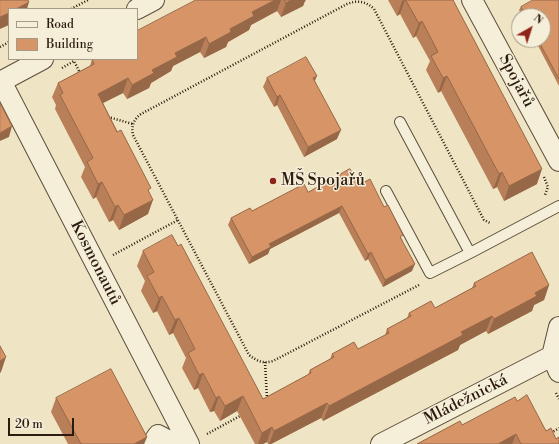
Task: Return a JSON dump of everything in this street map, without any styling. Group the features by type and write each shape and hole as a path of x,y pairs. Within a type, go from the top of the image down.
{"street":[{"path":"138,8 154,0"},
{"name":"Spojařů","path":"472,0 559,161"},
{"path":"1,82 41,60"},
{"name":"Kosmonautů","path":"1,82 196,440"},
{"path":"555,364 559,327"},
{"name":"Mládežnická","path":"380,444 555,364"},
{"path":"152,444 158,435 175,444"}],"lane":[{"path":"400,122 470,253"},
{"path":"386,190 430,274 559,206"}],"path":[{"path":"73,8 88,0"},
{"path":"421,284 273,361 264,362 255,360 249,355 133,135 133,124 141,114 347,4 358,0 370,4 374,9 484,220 491,224 495,223"},
{"path":"106,116 133,124"},
{"path":"541,201 546,195 548,187 542,173"},
{"path":"107,258 178,220"},
{"path":"264,362 267,402"},
{"path":"196,440 240,416"},
{"path":"548,434 559,428"}],"building":[{"path":"0,0 28,0 29,2 18,8 8,8 8,13 0,17"},
{"path":"196,0 275,0 252,12 254,16 230,29 231,32 209,44 206,37 175,53 177,57 152,70 154,73 132,85 128,78 98,94 117,132 121,130 151,188 148,190 153,200 124,215 118,205 115,207 102,182 98,184 87,162 93,158 60,95 63,93 58,83 94,64 92,60 138,60 138,30"},
{"path":"406,0 453,0 542,169 509,186 502,172 499,174 447,76 443,78 431,56 438,52 422,21 419,23"},
{"path":"533,0 559,0 559,79 542,48 551,48 551,8 521,7"},
{"path":"306,57 317,76 313,78 341,130 308,147 280,95 277,97 267,78"},
{"path":"0,103 12,126 0,133"},
{"path":"350,169 359,185 370,179 384,207 388,205 403,235 400,237 415,264 385,280 371,252 368,254 342,206 269,244 271,247 252,257 231,218 250,208 252,211 304,184 308,192"},
{"path":"172,235 178,246 181,244 263,399 311,373 310,370 334,357 332,354 354,342 358,349 389,333 387,329 411,316 409,313 431,301 435,308 476,286 474,283 532,252 549,285 535,293 537,296 494,319 492,316 461,332 463,335 329,406 327,403 274,431 272,427 262,433 243,396 225,406 219,396 216,398 203,373 199,375 188,353 195,349 179,318 175,320 162,296 159,298 147,276 154,272 143,251"},
{"path":"0,346 6,357 0,361"},
{"path":"111,369 147,437 134,444 81,444 56,398"},
{"path":"527,395 546,431 551,428 556,439 559,437 559,444 521,444 516,434 498,444 417,444 460,421 462,425 515,397 517,401"}],"place":[{"name":"MŠ Spojařů","path":"273,181"}]}
